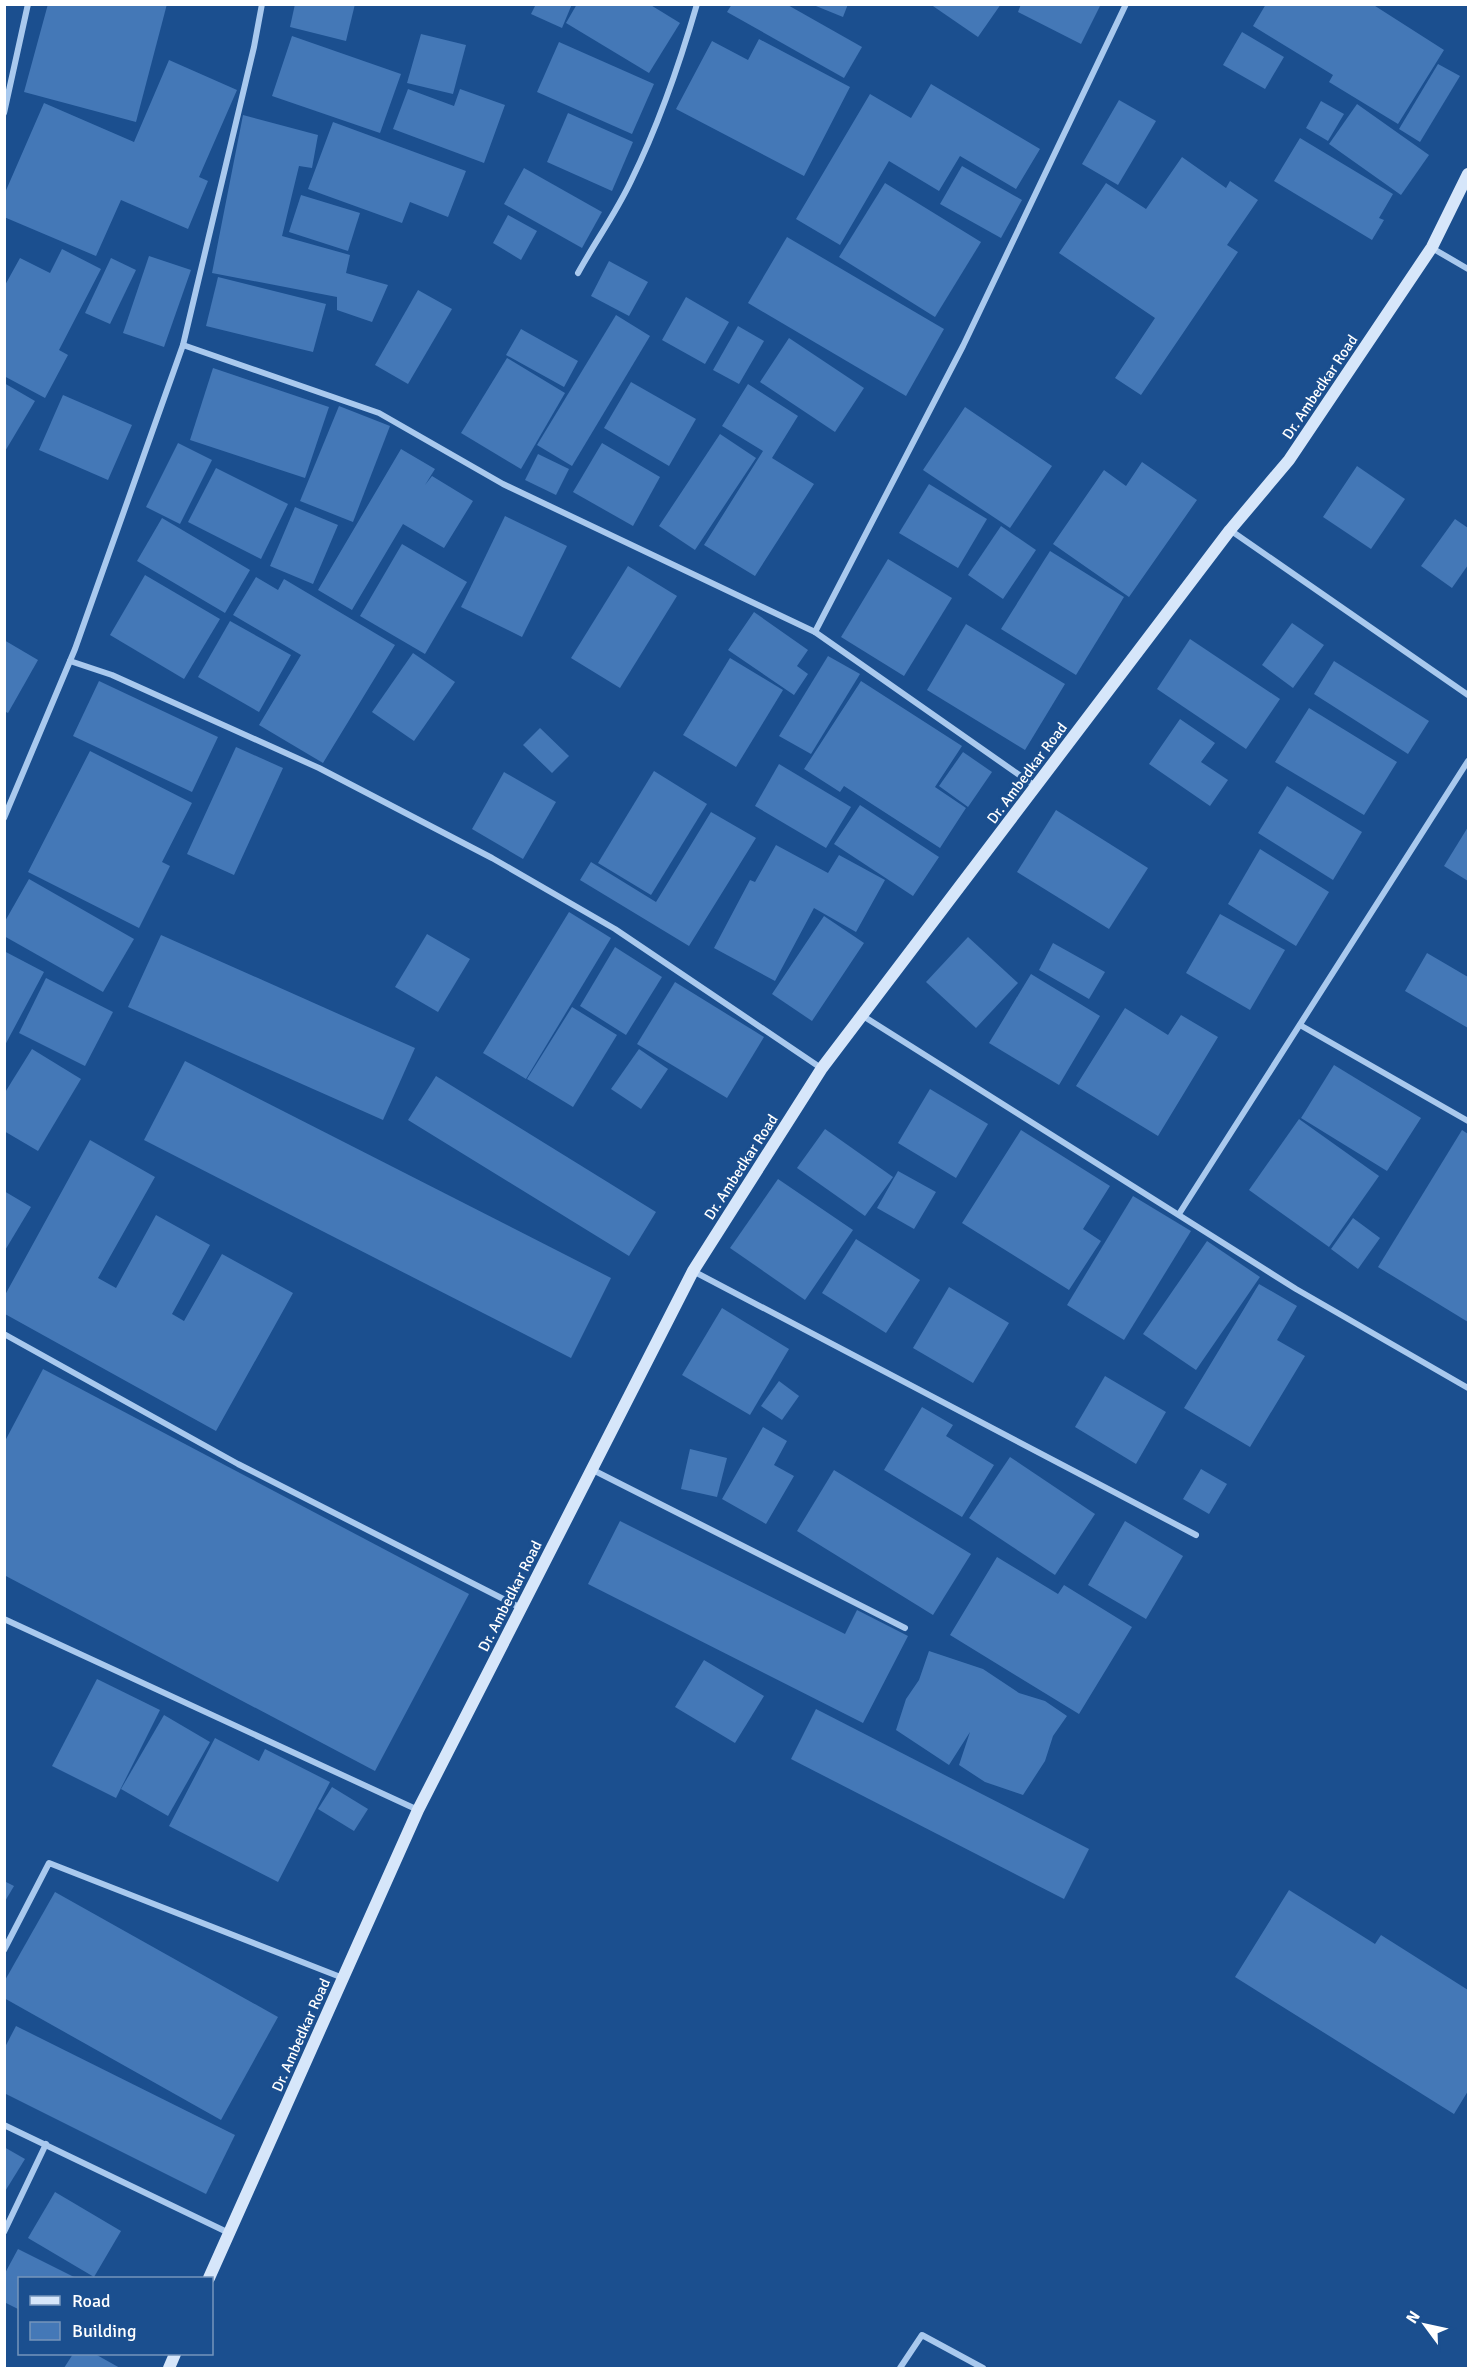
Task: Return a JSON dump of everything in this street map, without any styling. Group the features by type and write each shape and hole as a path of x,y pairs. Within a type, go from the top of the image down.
{"street":[{"path":"4,113 28,4"},
{"path":"4,818 70,661 183,345 254,47 261,4"},
{"path":"578,273 630,184 659,120 678,69 697,4"},
{"path":"815,632 963,346 1126,4"},
{"name":"Dr. Ambedkar Road","path":"209,2277 418,1810 590,1468 693,1271 822,1068 1230,530 1289,460 1432,247 1468,174"},
{"path":"1432,247 1468,269"},
{"path":"183,345 379,413 503,484 815,632 1036,786"},
{"path":"1230,530 1468,695"},
{"path":"70,661 112,675 319,768 492,858 615,929 822,1068"},
{"path":"1179,1214 1468,761"},
{"path":"862,1016 1296,1289 1468,1388"},
{"path":"1300,1025 1468,1121"},
{"path":"693,1271 1196,1534"},
{"path":"4,1334 238,1464 521,1609"},
{"path":"590,1468 905,1628"},
{"path":"4,1620 418,1810"},
{"path":"4,1950 49,1863 343,1978"},
{"path":"4,2125 229,2233"},
{"path":"4,2232 46,2144"},
{"path":"900,2368 922,2335 983,2368"}],"building":[{"path":"48,4 167,4 136,122 24,92"},
{"path":"295,4 355,4 346,41 290,27"},
{"path":"536,4 572,4 562,28 531,14"},
{"path":"577,4 649,4 680,23 649,73 566,23"},
{"path":"732,4 786,4 862,47 844,78 727,12"},
{"path":"811,4 848,4 843,17"},
{"path":"930,4 1001,4 978,37"},
{"path":"1021,4 1101,4 1081,44 1018,12"},
{"path":"1266,4 1372,4 1444,50 1398,124 1329,82 1333,75 1253,26"},
{"path":"1242,32 1284,57 1265,89 1223,65"},
{"path":"421,34 466,45 453,94 407,83"},
{"path":"292,36 401,74 380,133 272,96"},
{"path":"759,39 850,87 804,176 676,109 712,41 748,60"},
{"path":"559,42 654,84 632,134 537,92"},
{"path":"169,60 237,90 199,177 208,181 188,229 121,200 96,256 4,217 4,195 44,103 134,142"},
{"path":"1438,64 1460,76 1420,142 1399,129"},
{"path":"931,84 1040,149 1016,189 960,156 939,191 889,161 840,245 796,219 870,94 911,118"},
{"path":"408,89 454,106 460,89 505,105 484,163 393,129"},
{"path":"1119,100 1156,121 1118,185 1082,164"},
{"path":"1321,101 1344,114 1328,141 1306,128"},
{"path":"1357,104 1429,155 1401,195 1329,144"},
{"path":"568,113 633,142 612,191 547,162"},
{"path":"243,115 318,135 312,168 299,166 282,236 350,255 346,273 388,285 372,322 337,310 337,297 212,273"},
{"path":"333,122 466,171 448,217 410,202 402,223 308,189"},
{"path":"1300,138 1393,194 1379,218 1384,220 1372,240 1274,181"},
{"path":"1182,157 1226,188 1230,181 1258,200 1227,245 1238,252 1141,395 1115,378 1155,318 1059,253 1106,183 1146,209"},
{"path":"962,166 1022,200 1001,238 940,204"},
{"path":"524,168 602,212 582,248 504,204"},
{"path":"885,183 981,242 935,317 839,257"},
{"path":"301,195 360,213 348,251 289,232"},
{"path":"508,215 537,231 521,260 493,243"},
{"path":"787,237 944,329 906,396 748,303"},
{"path":"62,249 101,269 59,350 68,355 45,398 4,376 4,287 20,258 50,273"},
{"path":"149,256 191,270 164,347 123,333"},
{"path":"111,258 136,270 110,324 85,313"},
{"path":"609,261 648,282 629,316 591,296"},
{"path":"218,277 326,304 313,352 206,326"},
{"path":"418,290 452,309 408,384 375,365"},
{"path":"686,297 729,322 705,364 662,340"},
{"path":"616,315 650,336 572,466 537,445"},
{"path":"738,326 764,341 739,384 713,370"},
{"path":"521,329 578,361 564,387 506,355"},
{"path":"789,338 864,388 835,432 760,382"},
{"path":"507,358 565,393 521,469 461,433"},
{"path":"213,368 329,407 305,478 190,440"},
{"path":"631,382 696,419 669,466 604,428"},
{"path":"4,383 35,401 4,453"},
{"path":"748,384 798,416 772,458 814,484 755,576 704,545 763,451 722,426"},
{"path":"63,395 132,425 108,480 39,450"},
{"path":"339,406 390,426 353,522 300,501"},
{"path":"965,407 1052,466 1010,528 923,470"},
{"path":"720,434 756,458 695,550 659,526"},
{"path":"178,443 212,460 180,524 146,507"},
{"path":"602,443 660,477 633,526 573,492"},
{"path":"401,449 435,469 425,485 432,476 473,501 444,548 403,524 352,610 318,590"},
{"path":"538,454 569,469 556,495 525,480"},
{"path":"1142,462 1197,500 1129,597 1053,544 1104,470 1126,486"},
{"path":"1357,466 1405,499 1371,549 1323,517"},
{"path":"216,468 288,504 261,559 188,522"},
{"path":"929,484 987,519 958,568 899,533"},
{"path":"295,507 338,525 313,584 270,566"},
{"path":"505,516 567,546 522,637 461,607"},
{"path":"162,518 250,570 225,613 137,561"},
{"path":"1455,519 1468,528 1468,565 1452,588 1421,566"},
{"path":"1001,526 1036,550 1003,599 968,575"},
{"path":"402,544 467,582 425,654 360,616"},
{"path":"1050,551 1124,597 1076,675 1001,629"},
{"path":"888,559 952,598 904,676 841,637"},
{"path":"628,566 677,596 620,688 571,658"},
{"path":"145,575 220,619 184,679 110,635"},
{"path":"256,577 278,590 284,579 395,645 323,763 259,725 301,655 233,615"},
{"path":"754,612 808,650 797,666 808,674 794,695 728,650"},
{"path":"230,621 291,655 259,712 198,677"},
{"path":"1292,623 1324,645 1293,688 1262,665"},
{"path":"966,624 1065,684 1025,750 927,690"},
{"path":"1190,639 1280,699 1246,749 1157,689"},
{"path":"4,640 38,660 8,713 4,711"},
{"path":"413,653 455,682 414,741 372,712"},
{"path":"828,656 860,674 811,754 779,736"},
{"path":"730,658 783,690 736,767 683,735"},
{"path":"1334,661 1429,721 1408,754 1314,694"},
{"path":"99,681 218,737 192,792 73,736"},
{"path":"861,681 962,746 935,787 966,808 940,848 844,786 840,792 804,769"},
{"path":"1309,708 1397,762 1364,815 1275,762"},
{"path":"1180,719 1215,743 1201,762 1228,780 1210,806 1149,764"},
{"path":"540,728 569,756 552,773 523,745"},
{"path":"236,747 283,768 234,875 187,854"},
{"path":"90,751 192,803 162,862 170,866 139,928 28,872"},
{"path":"963,752 992,772 968,807 939,786"},
{"path":"779,764 851,807 826,848 755,806"},
{"path":"654,771 707,804 651,895 598,863"},
{"path":"504,772 556,802 523,859 472,829"},
{"path":"1287,786 1362,832 1333,880 1258,833"},
{"path":"860,805 939,857 913,896 834,844"},
{"path":"1056,810 1148,868 1109,929 1017,872"},
{"path":"711,812 756,838 689,946 580,880 591,862 656,902"},
{"path":"1468,827 1468,881 1444,866"},
{"path":"776,845 828,873 839,855 885,880 856,932 814,908 775,981 714,948 750,880 755,882"},
{"path":"1260,849 1329,892 1296,946 1228,904"},
{"path":"29,879 134,939 103,992 4,936 4,923"},
{"path":"569,912 611,938 526,1079 483,1053"},
{"path":"1220,914 1285,950 1250,1010 1186,973"},
{"path":"824,916 864,943 812,1021 772,994"},
{"path":"427,934 470,959 438,1012 395,987"},
{"path":"161,935 415,1048 383,1120 128,1007"},
{"path":"968,937 1018,983 976,1028 926,982"},
{"path":"1053,943 1105,972 1089,999 1039,970"},
{"path":"615,947 662,977 626,1035 580,1006"},
{"path":"4,951 44,972 4,1047"},
{"path":"1427,953 1468,977 1468,1028 1405,991"},
{"path":"1031,974 1100,1016 1059,1085 989,1043"},
{"path":"46,978 113,1012 85,1066 19,1033"},
{"path":"675,982 764,1037 727,1098 637,1044"},
{"path":"572,1007 617,1035 573,1107 527,1079"},
{"path":"1125,1008 1168,1035 1181,1015 1218,1037 1158,1136 1076,1086"},
{"path":"32,1049 81,1079 38,1151 4,1131 4,1094"},
{"path":"639,1049 668,1069 641,1109 611,1089"},
{"path":"185,1061 611,1278 571,1358 144,1140"},
{"path":"1334,1065 1421,1118 1387,1171 1301,1118"},
{"path":"436,1076 656,1212 629,1256 408,1120"},
{"path":"930,1089 988,1124 956,1178 898,1143"},
{"path":"1299,1119 1379,1176 1329,1247 1249,1190"},
{"path":"825,1129 893,1177 865,1216 797,1168"},
{"path":"1021,1130 1110,1186 1083,1229 1101,1241 1069,1290 962,1223"},
{"path":"1462,1130 1468,1134 1468,1322 1378,1267"},
{"path":"90,1140 155,1177 98,1278 116,1288 156,1215 210,1245 172,1314 184,1321 222,1254 293,1293 216,1431 5,1314 5,1295"},
{"path":"898,1171 936,1192 914,1229 877,1208"},
{"path":"778,1179 853,1230 805,1300 730,1248"},
{"path":"4,1191 31,1207 4,1252"},
{"path":"1133,1196 1191,1231 1124,1340 1067,1305"},
{"path":"1353,1218 1380,1238 1358,1269 1331,1249"},
{"path":"856,1239 920,1280 886,1333 822,1293"},
{"path":"1207,1241 1260,1277 1196,1370 1143,1334"},
{"path":"1259,1284 1297,1306 1277,1340 1305,1356 1250,1447 1184,1408"},
{"path":"949,1287 1009,1323 973,1383 913,1348"},
{"path":"722,1308 789,1349 750,1415 682,1375"},
{"path":"43,1369 469,1594 375,1771 4,1575 4,1443"},
{"path":"1105,1376 1166,1412 1136,1464 1075,1427"},
{"path":"779,1381 799,1396 782,1420 761,1406"},
{"path":"922,1407 953,1425 946,1436 994,1465 962,1517 884,1470"},
{"path":"763,1427 787,1441 774,1465 794,1476 766,1524 722,1499"},
{"path":"690,1449 727,1458 717,1497 681,1489"},
{"path":"1010,1457 1095,1514 1055,1575 969,1518"},
{"path":"1201,1469 1227,1484 1209,1514 1183,1499"},
{"path":"834,1470 971,1554 933,1615 797,1531"},
{"path":"620,1521 845,1634 857,1610 908,1636 863,1723 588,1584"},
{"path":"1125,1521 1183,1556 1146,1619 1088,1585"},
{"path":"997,1557 1058,1594 1064,1585 1132,1627 1079,1714 950,1635"},
{"path":"929,1651 983,1669 1019,1693 1045,1701 1067,1716 1053,1736 1045,1761 1023,1795 985,1782 959,1765 970,1732 949,1765 896,1730 906,1699 919,1680"},
{"path":"704,1660 764,1696 735,1743 675,1707"},
{"path":"97,1679 160,1710 116,1798 52,1766"},
{"path":"816,1709 1089,1849 1064,1899 791,1759"},
{"path":"164,1715 210,1742 168,1816 121,1789"},
{"path":"215,1738 259,1761 265,1749 330,1782 278,1882 169,1826"},
{"path":"332,1787 368,1809 354,1831 318,1809"},
{"path":"4,1881 14,1886 4,1903"},
{"path":"1289,1890 1375,1944 1381,1935 1468,1990 1468,2091 1454,2114 1235,1977"},
{"path":"55,1892 278,2017 221,2120 4,1998 4,1982"},
{"path":"16,2026 235,2135 206,2194 4,2093 4,2049"},
{"path":"4,2147 25,2159 4,2193"},
{"path":"55,2192 121,2231 94,2277 28,2238"},
{"path":"18,2249 74,2277 18,2277 18,2309 4,2302 4,2275"},
{"path":"72,2355 97,2355 120,2368 64,2368"}]}
